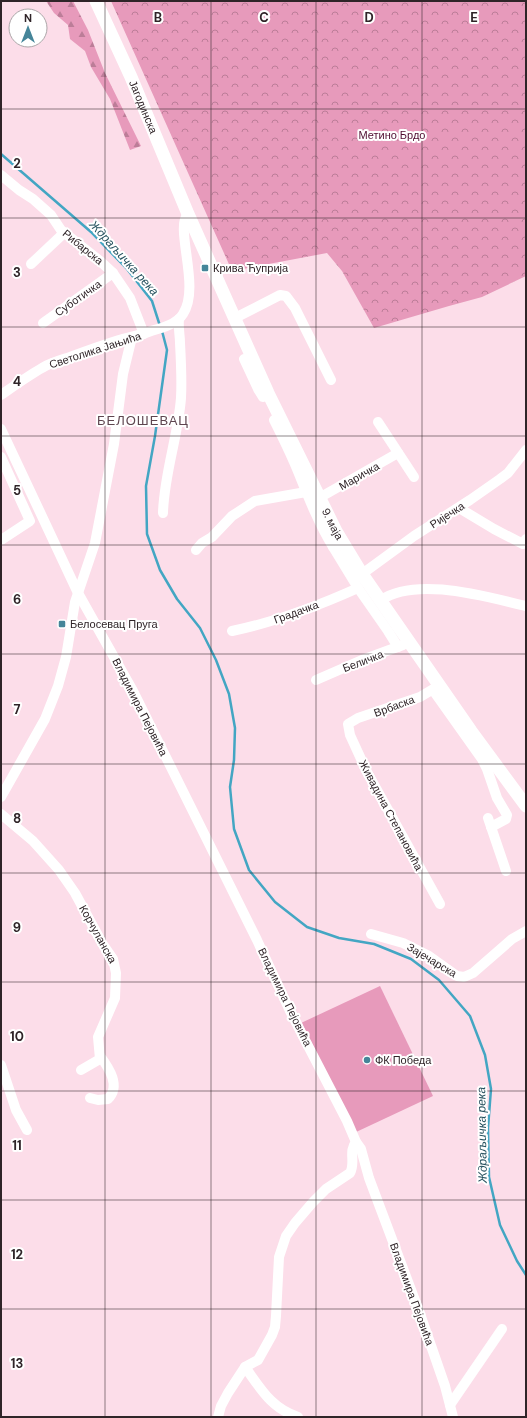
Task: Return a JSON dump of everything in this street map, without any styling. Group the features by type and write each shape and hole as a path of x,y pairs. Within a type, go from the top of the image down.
{"main road":[{"name":"Јагодинска","path":"96,1 131,77 188,214"},
{"name":"9. маја","path":"188,214 235,318 264,392 336,531 362,574 381,600 403,644 526,806"}],"street":[{"name":"Рибарска","path":"1,175 19,190 27,194 51,215 64,233 100,260 113,273 130,298 146,333"},
{"path":"163,513 166,481 181,397 180,342 178,327 179,319 184,314 190,296 190,282 184,234 184,219 188,214"},
{"path":"31,264 64,233"},
{"name":"Суботичка","path":"43,323 113,273"},
{"path":"235,318 280,295 286,296 295,308 331,380"},
{"name":"Светолика Јањића","path":"1,395 41,368 112,343 167,326 179,319"},
{"path":"1,797 43,723 58,686 66,657 75,602 95,543 114,444 119,396 132,337"},
{"path":"112,343 121,347 127,358"},
{"path":"244,359 258,389 264,392 306,492 332,547 388,631 403,644"},
{"path":"378,422 414,477"},
{"name":"Владимира Пејовића","path":"1,429 78,593 133,691 257,940 290,1011 361,1150 369,1178 419,1311 445,1386 453,1417"},
{"name":"Ријечка","path":"362,574 420,532 459,508 508,473 526,450"},
{"name":"Маричка","path":"319,498 398,453"},
{"path":"1,457 4,472 30,521 1,540"},
{"path":"196,550 202,543 212,537 232,516 255,501 306,492"},
{"path":"459,508 523,544 526,539"},
{"path":"332,547 336,531"},
{"name":"Градачка","path":"232,631 256,626 358,588"},
{"path":"381,600 394,593 431,589 458,592 526,606"},
{"name":"Беличка","path":"316,680 403,644"},
{"path":"437,688 482,759 497,798 507,815 506,819 490,822 506,871"},
{"name":"Врбаска","path":"348,724 358,718 420,697 437,688"},
{"name":"Живадина Степановића","path":"348,724 350,735 367,772 440,904"},
{"name":"Корчуланска","path":"1,814 33,841 59,870 75,893 102,943 113,959 116,974 116,994 110,1012 98,1037 100,1056"},
{"name":"Зајечарска","path":"371,934 410,947 430,956 457,976 464,977 472,973 512,939 526,931"},
{"path":"81,1070 99,1060 100,1056 109,1070 113,1081 114,1090 108,1099 94,1100 90,1098"},
{"path":"1,1065 16,1110 28,1130"},
{"path":"218,1417 221,1406 228,1393 245,1367 258,1360 267,1346 275,1327 279,1256 286,1236 295,1223 326,1189 350,1173 352,1169 353,1145 356,1142"},
{"path":"450,1405 502,1329"},
{"path":"245,1367 272,1402 282,1411 298,1417"}],"green space":[{"path":"46,1 73,1 88,30 105,73 141,146 130,150 110,99 91,67 85,51 70,39 68,25 54,13"},
{"name":"Метино Брдо","path":"111,1 526,1 526,276 482,297 374,328 342,271 327,253 232,271"},
{"name":"ФК Победа","path":"380,986 433,1096 354,1133 301,1023"}],"waterway":[{"name":"Ждраљичка река","path":"1,154 91,232 127,269 152,301 160,326"},
{"name":"Ждраљичка река","path":"162,331 167,350 155,436 146,486 147,534 160,570 177,599 200,628 216,660 229,694 235,728 234,760 230,787 234,829 249,870 275,902 307,927 339,938 374,944 411,959 439,980 470,1016 485,1055 491,1089 488,1128 489,1177 500,1225 517,1261 526,1275"}],"place":[{"name":"Крива Ћуприја","path":"205,268"},
{"name":"Белосевац Пруга","path":"62,624"},
{"name":"ФК Победа","path":"367,1060"}],"district":[{"name":"БЕЛОШЕВАЦ","path":"143,420"}]}
